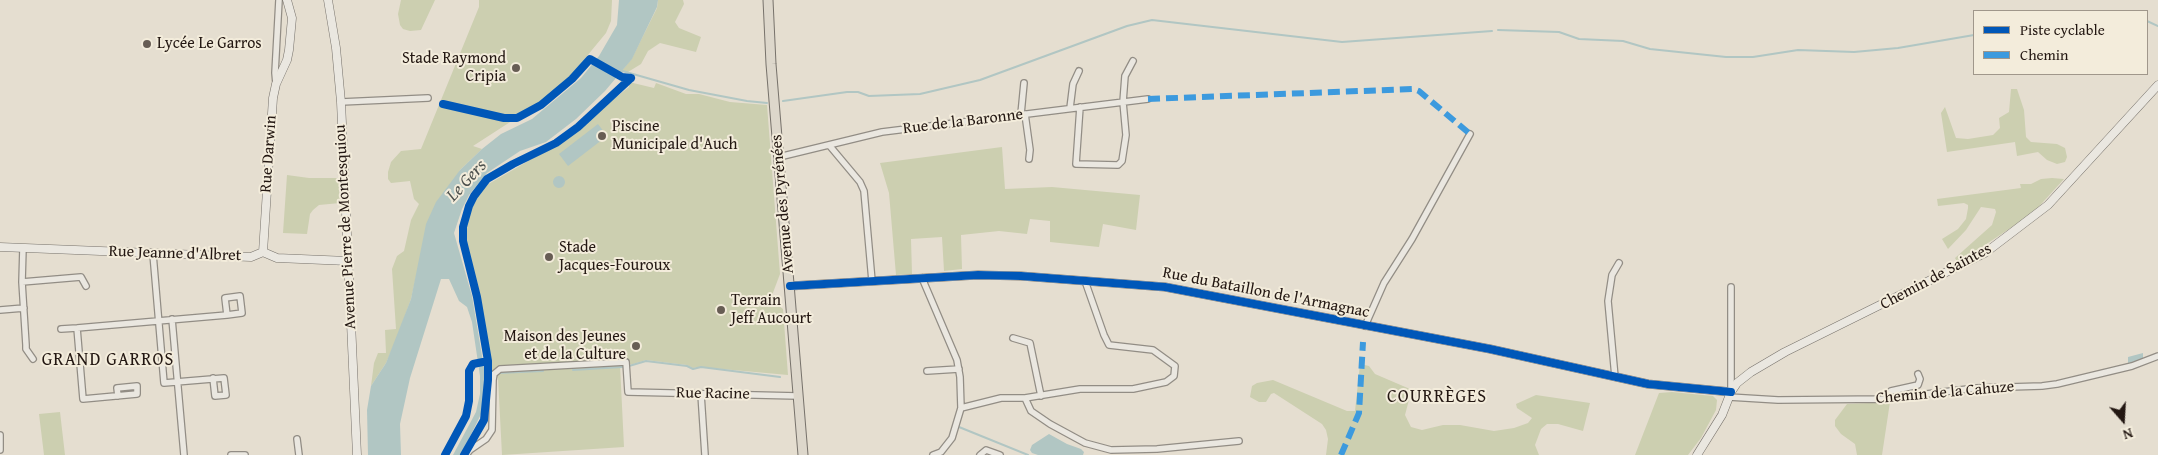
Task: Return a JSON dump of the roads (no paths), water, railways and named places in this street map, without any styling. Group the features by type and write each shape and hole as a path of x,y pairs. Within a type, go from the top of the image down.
{"main road":[{"name":"Avenue des Pyrénées","path":"768,0 803,455"}],"street":[{"path":"276,84 280,0"},
{"name":"Rue Darwin","path":"263,252 273,98 276,84 287,60 291,11 286,0"},
{"name":"Avenue Pierre de Montesquiou","path":"328,0 336,48 341,102 357,455"},
{"path":"1080,107 1076,164 1118,165 1122,161 1126,135 1123,102 1125,76 1133,61"},
{"path":"1070,108 1073,84 1079,71"},
{"path":"1024,83 1023,114 1030,150 1029,159"},
{"name":"Chemin de Saintes","path":"1730,395 1737,383 1764,363 1985,253 2048,205 2158,85"},
{"path":"341,102 428,98"},
{"name":"Rue de la Baronne","path":"779,157 882,132 1148,99"},
{"path":"1365,326 1384,283 1412,239 1470,134"},
{"path":"829,145 860,182 864,191 872,281"},
{"name":"Rue Jeanne d'Albret","path":"0,247 251,257 263,252 277,258 348,261"},
{"path":"23,248 22,282 26,350 33,359"},
{"path":"153,254 164,382 214,378"},
{"path":"1615,377 1608,301 1612,275 1619,263"},
{"name":"Rue du Bataillon de l'Armagnac","path":"790,286 987,276 1165,286 1365,326 1490,348 1615,377 1730,395"},
{"path":"22,282 81,277 86,286"},
{"path":"922,278 959,369 960,408 952,438 941,452 933,455"},
{"path":"960,408 1001,398 1026,398 1080,389 1133,389 1166,382 1174,376 1175,366 1153,350 1109,345 1104,336 1085,281"},
{"path":"1698,455 1711,436 1730,395 1731,287"},
{"path":"0,310 24,308"},
{"path":"61,329 226,315"},
{"path":"172,319 184,455"},
{"path":"77,328 84,399 118,396"},
{"path":"1013,338 1030,343 1042,396"},
{"name":"Chemin de la Cahuze","path":"1730,395 1778,400 1886,399 1976,388 2057,384 2132,366 2158,356"},
{"name":"Rue Racine","path":"466,455 490,435 492,430 493,380 500,369 626,362 628,392 798,396"},
{"path":"927,371 959,369"},
{"path":"1886,399 1891,391 1918,385 1920,379 1918,374"},
{"path":"701,394 705,455"},
{"path":"1026,398 1031,411 1050,424 1085,443 1111,453 1239,441"},
{"path":"0,436 0,450"},
{"path":"297,439 299,455"},
{"path":"980,455 986,450 1000,455"},
{"path":"231,455 245,455"}],"water":[{"name":"Le Gers","path":"619,0 658,0 657,7 632,59 605,91 576,119 546,142 520,151 487,173 469,195 462,209 454,233 472,296 485,374 485,391 482,412 461,455 453,455 476,412 480,394 480,376 472,322 467,307 459,301 449,279 441,279 410,378 400,424 401,455 368,455 367,410 371,386 386,363 411,299 426,224 436,202 460,170 482,149 501,134 532,119 581,78 599,56 617,25"},
{"path":"598,124 607,136 568,166 559,154"},
{"path":"559,176 565,182 559,188 553,182"},
{"path":"2143,353 2143,359 2128,363 2128,357"},
{"path":"1049,434 1081,449 1084,452 1083,455 1038,455 1032,453 1030,450 1032,445"}],"waterway":[{"path":"783,101 847,92 858,92 869,96 920,94 980,80 1127,26 1152,20 1342,42 1492,31"},
{"path":"2148,21 2158,26"},
{"path":"1498,30 1559,32 1579,39 1623,41 1650,49 1726,57 1753,57 1798,50 1854,52 1898,48 1973,35"},
{"path":"619,70 689,90 767,103"},
{"path":"629,366 646,361 687,366 693,369 701,367 780,377"},
{"path":"573,370 622,367"},
{"path":"499,373 543,371"},
{"path":"959,427 1028,455"}],"place":[{"name":"Lycée Le Garros","path":"147,44"},
{"name":"Stade Raymond Cripia","path":"516,68"},
{"name":"Piscine Municipale d'Auch","path":"602,136"},
{"name":"Stade Jacques-Fouroux","path":"549,257"},
{"name":"Terrain Jeff Aucourt","path":"721,310"},
{"name":"Maison des Jeunes et de la Culture","path":"636,346"}],"district":[{"name":"GRAND GARROS","path":"108,360"},
{"name":"COURRÈGES","path":"1437,397"}]}
